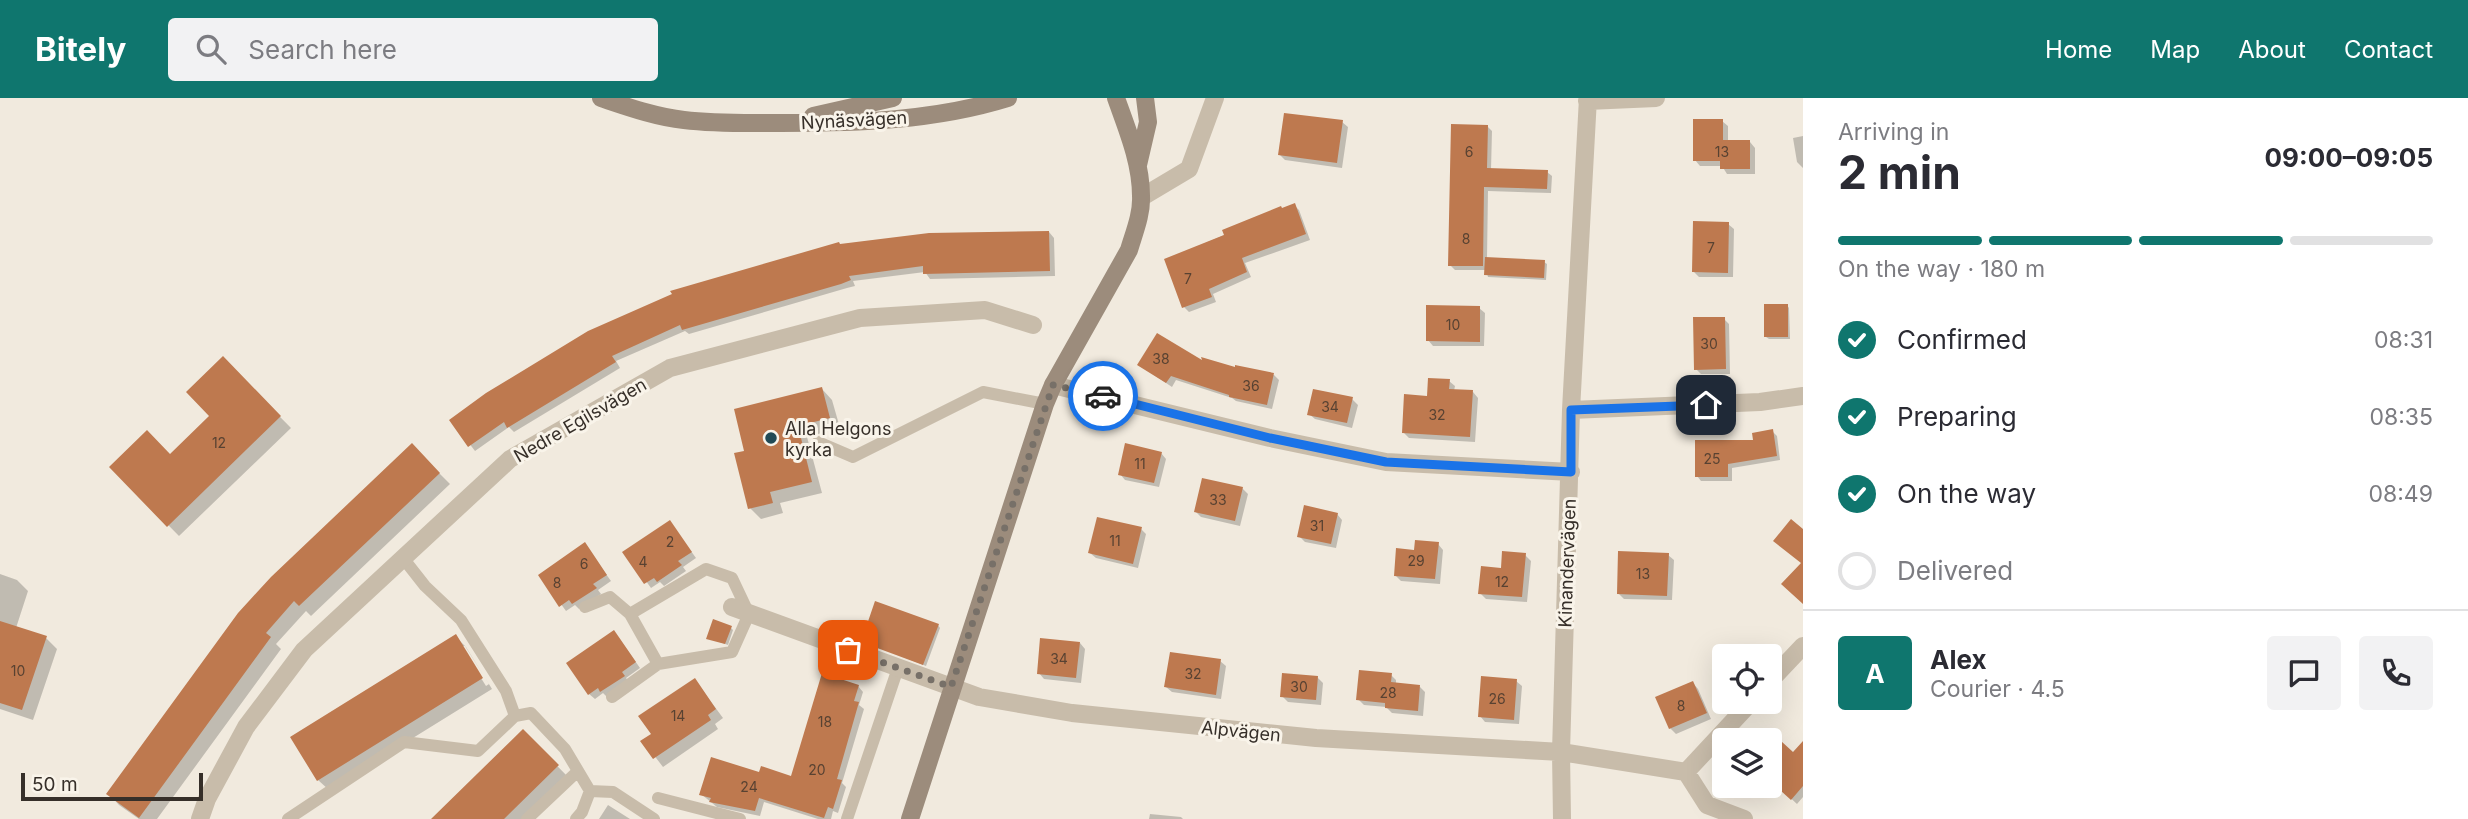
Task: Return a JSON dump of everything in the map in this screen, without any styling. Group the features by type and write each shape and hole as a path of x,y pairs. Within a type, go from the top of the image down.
{"street":[{"name":"Nynäsvägen","path":"601,98 635,110 682,120 727,124 843,124 958,111 1008,98"},
{"name":"Nynäsvägen","path":"782,123 893,98"},
{"path":"910,819 1045,404 1129,250 1137,226 1142,197 1138,165 1116,98"},
{"path":"1138,165 1148,122 1145,98"},
{"path":"1142,197 1189,169 1215,98"},
{"path":"1588,99 1656,98"},
{"name":"Kinandervägen","path":"1562,819 1561,752 1571,410 1588,99"},
{"name":"Nedre Egilsvägen","path":"200,819 206,799 246,727 304,650 510,459 670,368 860,318 985,310 1033,325"},
{"path":"1053,385 1270,438 1386,462 1571,472"},
{"path":"1571,410 1760,402 1803,396"},
{"name":"Alpvägen","path":"732,607 979,697 1072,713 1316,738 1561,752 1686,772"},
{"path":"1782,668 1803,646"},
{"path":"1740,714 1686,772 1707,805 1744,819"}],"lane":[{"path":"818,442 853,457 983,392 1045,404"},
{"path":"403,558 425,586 461,620 506,691 515,716"},
{"path":"612,697 658,664 732,652 750,614 732,578 706,569 630,614"},
{"path":"585,607 610,597 630,614 658,664"},
{"path":"847,819 898,668"},
{"path":"288,819 404,741 478,751 515,716 531,713 565,750 590,791"},
{"path":"527,819 578,771"},
{"path":"576,819 582,812 590,791"},
{"path":"590,791 613,792 654,819"},
{"path":"658,798 740,819"}],"building":[{"path":"1284,113 1343,120 1337,163 1278,155"},
{"path":"1693,119 1723,119 1723,140 1750,140 1750,169 1720,169 1720,161 1693,161"},
{"path":"1451,124 1488,125 1487,168 1548,170 1547,189 1484,187 1483,266 1448,266"},
{"path":"1295,203 1306,234 1242,258 1247,272 1209,289 1212,297 1182,308 1164,259 1224,235 1222,230"},
{"path":"1693,221 1729,222 1728,273 1692,272"},
{"path":"1049,231 1050,271 923,274 923,266 849,276 851,280 841,284 682,330 680,325 612,356 616,362 507,428 504,422 468,447 449,420 486,393 588,331 672,294 670,291 839,242 929,233"},
{"path":"1485,257 1545,260 1544,278 1484,275"},
{"path":"1764,304 1788,304 1788,337 1764,337"},
{"path":"1426,305 1480,306 1480,342 1426,341"},
{"path":"1693,317 1725,317 1726,369 1694,370"},
{"path":"1157,333 1202,360 1201,357 1235,367 1274,373 1267,405 1229,397 1171,376 1166,383 1137,365"},
{"path":"223,356 281,416 167,527 109,467 147,430 170,454 209,416 186,392"},
{"path":"1428,378 1450,379 1449,389 1473,390 1470,437 1402,433 1404,394 1427,396"},
{"name":"Alla Helgons kyrka","path":"822,387 830,418 798,426 812,482 770,492 773,503 748,509 734,453 744,451 734,409"},
{"path":"1313,389 1353,397 1347,423 1307,415"},
{"path":"1773,429 1777,456 1728,464 1728,477 1695,477 1695,440 1753,440 1752,433"},
{"path":"412,443 440,473 299,606 294,601 266,633 271,637 139,818 106,794 238,613 271,577"},
{"path":"1125,443 1162,452 1154,483 1118,475"},
{"path":"1202,478 1243,487 1235,521 1194,512"},
{"path":"1304,505 1338,513 1331,544 1297,537"},
{"path":"1097,517 1142,527 1133,564 1088,553"},
{"path":"1791,519 1803,529 1803,604 1781,584 1801,563 1773,541"},
{"path":"670,520 692,552 678,561 682,565 657,582 654,578 644,584 622,552"},
{"path":"1415,540 1439,542 1435,579 1394,576 1396,548 1414,550"},
{"path":"585,542 607,575 593,584 597,588 572,604 569,600 559,607 538,575"},
{"path":"1502,551 1526,553 1522,597 1478,594 1481,566 1501,568"},
{"path":"1618,551 1669,553 1667,596 1617,594"},
{"path":"875,601 939,624 923,665 861,642"},
{"path":"713,619 732,626 725,644 706,639"},
{"path":"0,621 47,636 22,710 0,703"},
{"path":"614,630 636,662 622,672 625,676 600,692 598,688 588,695 566,663"},
{"path":"456,634 483,678 317,781 290,737"},
{"path":"1040,638 1080,642 1076,678 1037,674"},
{"path":"1170,652 1221,659 1216,695 1164,687"},
{"path":"1359,670 1392,673 1391,682 1420,685 1418,711 1385,708 1385,703 1356,700"},
{"path":"822,673 859,685 854,701 859,702 837,779 842,780 833,809 828,807 824,818 759,798 755,811 709,802 711,798 699,795 711,757 759,772 761,766 791,776"},
{"path":"1282,673 1318,676 1316,700 1280,697"},
{"path":"1481,676 1517,679 1514,720 1478,717"},
{"path":"695,678 716,709 708,715 711,720 653,759 640,741 651,734 638,716"},
{"path":"1693,681 1707,713 1669,729 1655,697"},
{"path":"523,729 559,765 504,819 431,819"},
{"path":"1803,741 1803,786 1791,800 1782,792 1782,742 1793,752"}],"way so far":[{"path":"848,650 951,687 1053,385 1103,396"}],"place":[{"name":"Alla Helgons kyrka","path":"771,438"}],"route":[{"path":"1103,396 1270,438 1386,462 1571,472 1571,410 1706,405"}]}
